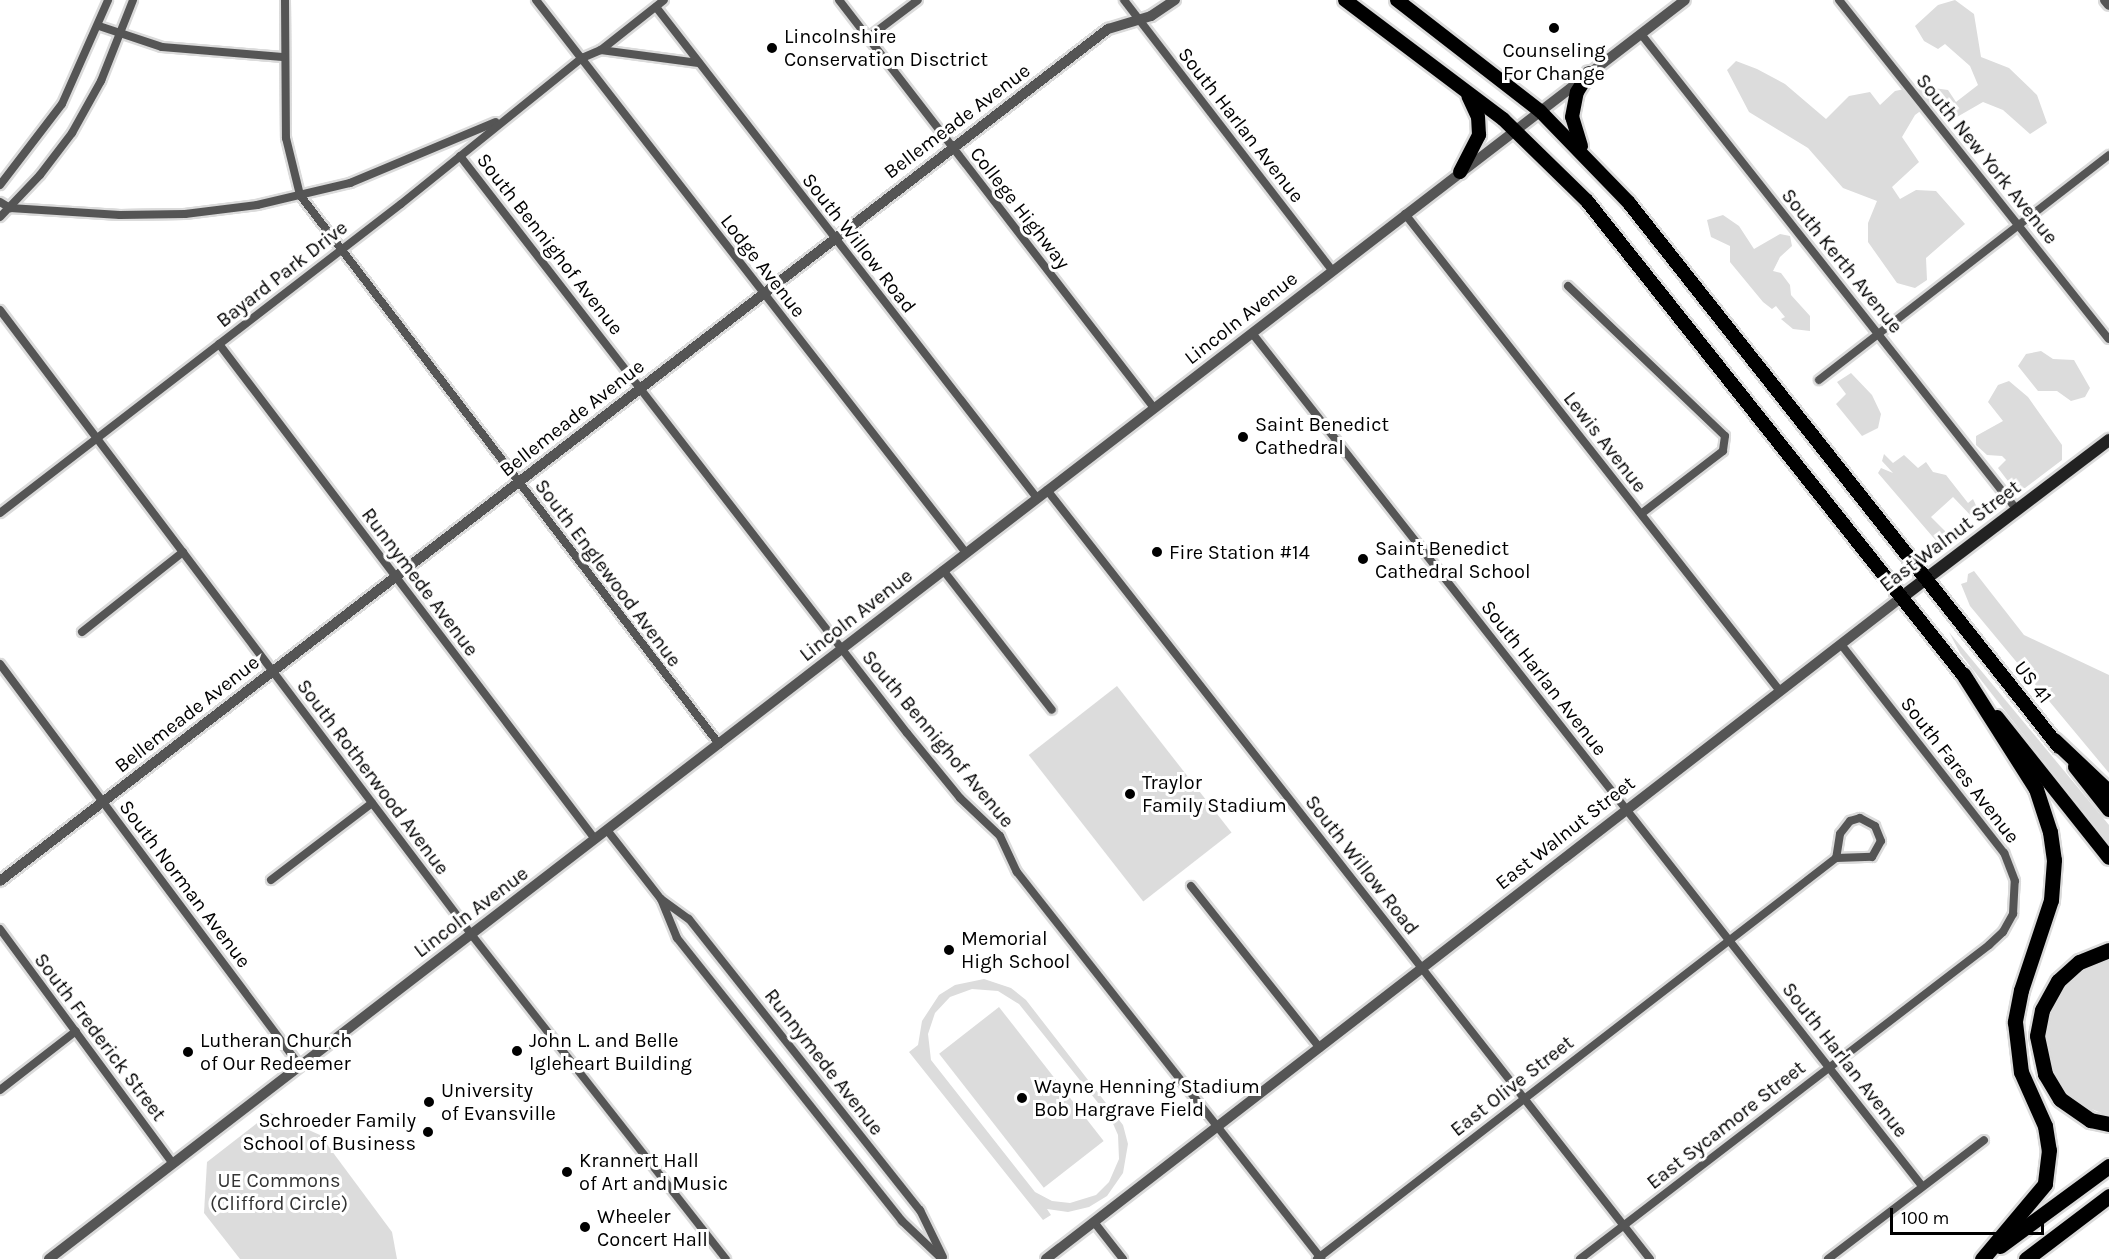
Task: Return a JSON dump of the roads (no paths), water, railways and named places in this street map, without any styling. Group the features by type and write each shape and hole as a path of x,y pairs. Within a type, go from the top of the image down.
{"highway":[{"path":"1345,0 1462,87 1515,130 1617,236 2109,858"},
{"name":"US 41","path":"1397,0 1539,111 1584,154 1660,240 2109,810"},
{"path":"1584,154 1572,117 1576,92 1588,74"},
{"path":"1460,172 1475,148 1479,126 1476,109 1462,87"},
{"path":"1963,674 2036,789 2050,832 2054,860 2051,900 2021,990 2015,1022 2021,1072 2045,1126 2049,1150 2045,1184 1983,1259"},
{"path":"2054,740 2109,792"},
{"path":"2109,950 2079,962 2058,981 2042,1010 2037,1036 2045,1074 2060,1099 2090,1120 2109,1124"},
{"path":"1983,1259 2109,1166"},
{"path":"2026,1259 2109,1196"}],"main road":[{"name":"East Walnut Street","path":"1902,597 2109,440"}],"street":[{"path":"0,185 52,120 99,26 108,0"},
{"path":"0,217 72,133 121,35 133,0"},
{"path":"285,0 283,57 285,138 300,195"},
{"name":"Lodge Avenue","path":"536,0 762,294 966,553"},
{"path":"601,50 664,0"},
{"name":"College Highway","path":"839,0 1154,408"},
{"path":"868,37 918,0"},
{"name":"South Harlan Avenue","path":"1124,0 1332,270"},
{"name":"Bellemeade Avenue","path":"0,881 1108,29 1161,11 1175,0"},
{"name":"Lincoln Avenue","path":"49,1259 1684,0"},
{"name":"South New York Avenue","path":"1839,0 2109,339"},
{"path":"2105,0 2109,5"},
{"name":"South Willow Road","path":"656,7 1037,498"},
{"path":"99,26 162,47 283,57"},
{"name":"South Kerth Avenue","path":"1641,34 2017,510"},
{"path":"601,50 698,63"},
{"name":"Bayard Park Drive","path":"0,513 339,251 460,156 504,118 582,58 601,50"},
{"path":"0,202 10,208 120,215 185,214 300,195 350,183 408,161 504,118"},
{"path":"1819,380 2020,227 2109,155"},
{"name":"South Bennighof Avenue","path":"460,156 960,798 1000,836 1017,872 1319,1258"},
{"name":"South Englewood Avenue","path":"300,195 339,251 719,744"},
{"name":"Lewis Avenue","path":"1405,214 1780,691"},
{"path":"1568,286 1720,428 1726,442 1723,451 1641,514"},
{"name":"South Rotherwood Avenue","path":"0,310 471,934 726,1259"},
{"name":"South Harlan Avenue","path":"1252,333 1922,1186"},
{"name":"Runnymede Avenue","path":"219,344 595,839"},
{"name":"South Willow Road","path":"1047,490 1650,1259"},
{"path":"82,632 183,552"},
{"path":"943,570 1052,710"},
{"name":"East Walnut Street","path":"1046,1259 1902,597"},
{"name":"South Fares Avenue","path":"1841,644 2004,853 2012,870 2015,892 2013,914 2006,928"},
{"name":"South Norman Avenue","path":"0,664 300,1066"},
{"path":"271,880 372,803"},
{"path":"1860,818 1875,825 1881,841 1875,854 1863,860 1836,858 1840,834 1850,821 1860,818"},
{"name":"Runnymede Avenue","path":"607,830 661,899 677,938 902,1221 943,1259"},
{"name":"East Olive Street","path":"1319,1258 1836,858"},
{"path":"1191,886 1320,1048"},
{"name":"Runnymede Avenue","path":"661,899 689,919 920,1210 943,1259"},
{"name":"East Sycamore Street","path":"1580,1259 1989,945 2006,928"},
{"name":"South Frederick Street","path":"0,930 173,1164"},
{"path":"0,1090 75,1031"},
{"path":"1828,1259 1984,1140"},
{"path":"1094,1222 1123,1259"}],"place":[{"name":"Counseling For Change","path":"1554,28"},
{"name":"Lincolnshire Conservation Disctrict","path":"772,48"},
{"name":"Saint Benedict Cathedral","path":"1243,437"},
{"name":"Fire Station #14","path":"1157,552"},
{"name":"Saint Benedict Cathedral School","path":"1363,559"},
{"name":"Traylor Family Stadium","path":"1130,794"},
{"name":"Memorial High School","path":"949,950"},
{"name":"John L. and Belle Igleheart Building","path":"517,1051"},
{"name":"Lutheran Church of Our Redeemer","path":"188,1052"},
{"name":"Wayne Henning Stadium Bob Hargrave Field","path":"1022,1098"},
{"name":"University of Evansville","path":"429,1102"},
{"name":"Schroeder Family School of Business","path":"428,1132"},
{"name":"Krannert Hall of Art and Music","path":"567,1172"},
{"name":"Wheeler Concert Hall","path":"585,1227"}],"park label":[{"name":"UE Commons (Clifford Circle)","path":"279,1192"}]}
